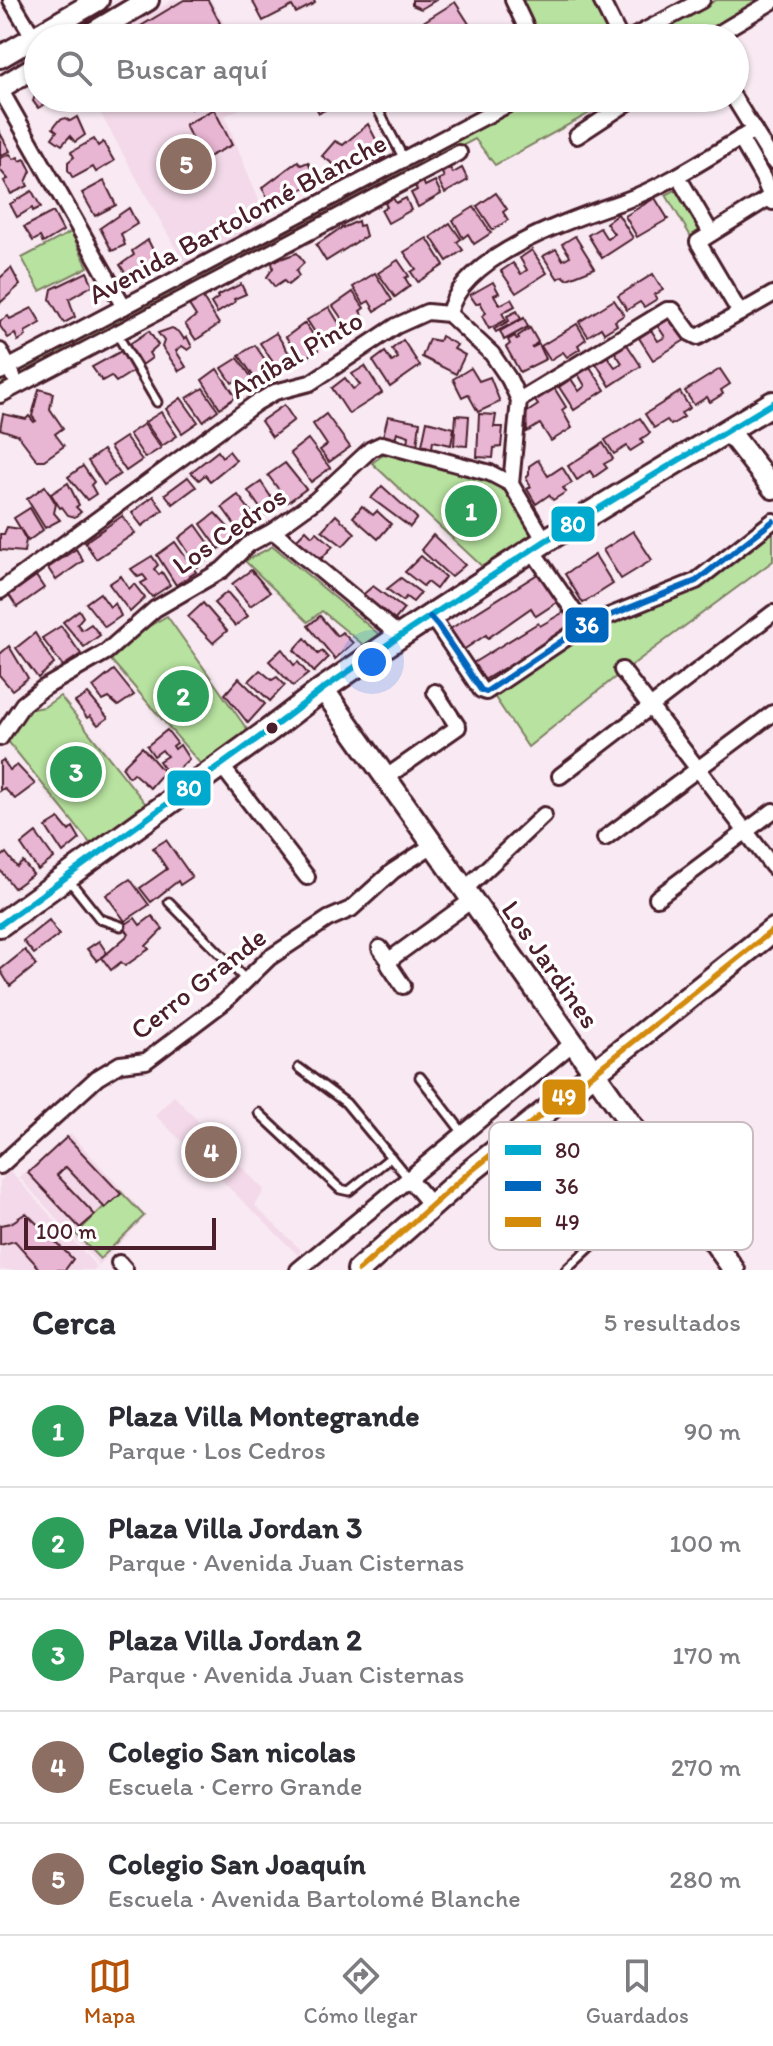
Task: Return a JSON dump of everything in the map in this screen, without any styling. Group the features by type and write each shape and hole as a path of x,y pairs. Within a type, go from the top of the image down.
{"main road":[{"path":"0,925 400,636 539,545 773,403"},
{"path":"533,1122 773,930"},
{"path":"359,1270 489,1159"}],"street":[{"path":"11,0 26,24"},
{"path":"58,24 98,0"},
{"path":"108,24 148,0"},
{"path":"513,0 524,24"},
{"path":"601,0 613,24"},
{"path":"657,24 702,0"},
{"path":"734,24 773,1"},
{"path":"0,57 24,44"},
{"path":"24,73 0,88 124,307"},
{"name":"Avenida Bartolomé Blanche","path":"4,370 493,112"},
{"path":"577,136 614,112"},
{"path":"743,112 773,161"},
{"path":"584,626 539,545 511,484 519,400 492,354 449,314 451,303 485,265 535,236 650,187 754,130"},
{"path":"740,138 768,175 771,200 698,242 740,313"},
{"name":"Avenida Bartolomé Blanche","path":"0,395 459,153"},
{"path":"683,185 711,233"},
{"path":"519,400 667,310 673,310 690,333 698,337 773,294"},
{"name":"Aníbal Pinto","path":"0,591 256,403 275,392 310,383 396,326 427,312 449,314"},
{"path":"64,339 74,356"},
{"path":"0,351 4,370 19,385"},
{"path":"728,430 773,488"},
{"name":"Los Cedros","path":"0,738 23,704 42,689 106,652 141,618 222,570 249,544 316,500 371,449 382,444 490,473 511,484"},
{"path":"430,617 481,690 486,692 584,626 696,581 773,521"},
{"path":"273,531 400,636"},
{"path":"560,776 773,613"},
{"path":"622,670 773,867"},
{"name":"Los Jardines","path":"323,689 629,1122"},
{"path":"385,778 458,727 435,692"},
{"path":"605,838 773,713"},
{"path":"221,765 307,877"},
{"path":"657,898 773,811"},
{"path":"403,986 389,965 392,958 468,895 544,815"},
{"name":"Cerro Grande","path":"0,1166 97,1078 120,1064 146,1061 248,981 269,958 328,919 351,909 393,871 433,845"},
{"path":"380,948 387,958 392,958"},
{"path":"298,1270 573,1043"},
{"path":"408,1178 432,1206"},
{"name":"Los Jardines","path":"720,1250 734,1270"}],"lane":[{"path":"379,112 404,159"},
{"path":"117,334 157,402"},
{"path":"66,877 100,919 121,926"},
{"path":"169,902 248,981"},
{"path":"299,1068 346,1103 408,1178"},
{"path":"420,1077 463,1133"},
{"path":"259,1113 340,1189 349,1191 391,1157"},
{"path":"566,1270 587,1250"}],"shaded area":[{"path":"174,0 211,0 224,24 132,24"},
{"path":"100,112 233,112 225,116 270,229 190,274"},
{"path":"174,1096 264,1190 255,1206 301,1250 298,1255 155,1115"},
{"path":"71,1134 146,1216 99,1265 19,1177"},
{"path":"10,1171 97,1267 94,1270 0,1270 0,1181"}],"green space":[{"path":"518,0 594,0 606,24 529,24"},
{"path":"716,0 764,0 727,24 671,24"},
{"path":"507,112 592,112 495,165 475,139 0,389 0,380"},
{"path":"677,189 704,234 693,240 666,195"},
{"path":"71,232 88,267 40,291 22,258"},
{"path":"391,453 501,484 537,540 488,572 372,463"},
{"path":"773,532 773,561 613,679 528,747 494,696 588,632 699,586"},
{"path":"273,546 381,636 366,647 322,611 308,622 245,561"},
{"path":"167,616 249,732 203,767 111,660 146,628"},
{"path":"60,696 149,808 93,847 3,735 20,711 44,707"},
{"path":"120,1191 144,1216 100,1259 76,1234"}],"building":[{"path":"184,0 208,0 220,23 218,24 144,24"},
{"path":"252,0 314,0 315,3 296,13 292,6 263,21"},
{"path":"412,0 436,0 421,9 412,5"},
{"path":"455,2 469,24 420,24"},
{"path":"209,112 216,112 232,145 202,160 185,125"},
{"path":"77,117 85,135 75,142 70,136 62,145 52,138 58,121 65,118 70,121"},
{"path":"368,124 385,157 375,163 367,153 348,163 343,171 322,156 335,141 343,145"},
{"path":"0,133 10,151 0,156"},
{"path":"94,139 98,146 103,142 114,161 96,172 93,167 73,178 68,170 68,162 74,157 71,152"},
{"path":"10,154 20,161 25,159 31,171 26,182 28,186 11,194 4,181 8,179 0,170 0,158"},
{"path":"298,161 301,165 308,162 315,178 308,181 309,186 271,203 262,188"},
{"path":"450,168 453,173 462,168 468,180 445,193 438,180"},
{"path":"104,181 116,205 95,216 82,193"},
{"path":"423,181 425,186 435,181 441,194 418,207 411,193"},
{"path":"32,191 41,207 33,211 32,208 17,217 10,204"},
{"path":"496,193 507,209 503,212 508,220 493,230 477,206"},
{"path":"393,198 396,203 406,198 411,210 388,223 381,210"},
{"path":"655,198 668,219 637,237 625,216"},
{"path":"474,207 491,233 474,244 468,234 463,238 453,220"},
{"path":"129,208 137,224 121,234 125,245 112,251 100,228"},
{"path":"53,212 63,231 43,243 40,237 33,241 24,227"},
{"path":"618,214 633,238 602,258 588,235 600,228 607,239 614,234 606,223"},
{"path":"358,221 359,226 363,225 366,236 326,261 316,245"},
{"path":"450,223 461,239 457,242 463,250 447,261 431,237"},
{"path":"575,236 595,268 567,279 563,276 558,279 543,256 556,249 563,260 570,256 562,244"},
{"path":"427,238 444,265 418,282 411,272 416,269 404,252"},
{"path":"148,240 159,262 156,265 158,268 132,283 120,265 134,255 132,251"},
{"path":"532,250 547,273 516,293 501,271 513,263 521,274 527,270 520,258"},
{"path":"297,253 304,263 296,271 299,276 288,285 284,281 275,287 267,277 273,268 272,262"},
{"path":"398,260 409,276 405,278 410,286 395,297 378,273"},
{"path":"11,268 20,285 0,303 0,278"},
{"path":"87,272 93,285 69,299 75,317 64,323 50,299 52,289"},
{"path":"375,273 392,300 375,311 369,301 364,304 353,287"},
{"path":"653,274 663,290 654,295 657,299 644,307 640,302 627,310 618,296"},
{"path":"493,282 499,293 494,295 500,305 511,299 515,306 502,313 506,320 489,329 482,316 486,313 480,302 476,304 470,295"},
{"path":"241,284 246,294 217,313 211,303 217,296"},
{"path":"353,292 364,308 360,311 365,319 349,329 333,306"},
{"path":"202,297 219,324 196,340 185,324 196,316 189,305"},
{"path":"614,300 624,315 615,321 617,325 604,333 601,328 588,336 579,322"},
{"path":"329,307 345,333 328,344 322,334 318,337 307,320"},
{"path":"32,308 41,323 25,332 26,336 18,341 15,334 8,338 0,321"},
{"path":"517,311 521,319 496,332 494,329 509,321 507,316"},
{"path":"670,317 685,340 653,360 639,338 651,330 658,341 665,337 657,325"},
{"path":"524,318 528,327 504,340 500,331"},
{"path":"305,323 316,339 312,342 318,350 302,360 286,337"},
{"path":"577,324 586,339 578,345 580,349 567,357 563,352 550,360 541,346"},
{"path":"172,328 184,339 187,337 192,347 188,350 182,346 176,351 186,367 179,371 162,347 164,341 158,333"},
{"path":"530,328 538,342 531,348 539,344 546,359 520,372 506,347 510,344 508,340 515,336 519,339 518,336"},
{"path":"149,331 158,345 149,353 152,358 142,365 128,345"},
{"path":"276,333 294,361 279,371 260,343"},
{"path":"441,336 457,345 454,349 465,355 456,374 422,357 429,339 439,341"},
{"path":"403,340 420,366 390,387 373,361 385,352 392,362 398,358 392,349"},
{"path":"626,343 641,366 610,386 596,363 607,356 615,367 622,363 614,351"},
{"path":"255,345 274,373 258,383 239,355"},
{"path":"123,350 135,370 116,382 111,376 102,381 92,367"},
{"path":"238,358 254,381 246,386 240,378 232,383 222,368"},
{"path":"365,366 382,393 349,414 332,388 345,378 353,389 360,385 352,374"},
{"path":"590,367 605,390 574,410 559,387 571,379 579,391 585,386 578,374"},
{"path":"471,368 479,381 490,377 500,402 478,412 468,394 462,397 453,379"},
{"path":"217,369 236,397 220,408 202,380"},
{"path":"720,369 730,384 721,390 723,394 710,402 707,397 694,405 685,391"},
{"path":"553,386 566,407 562,410 572,428 551,441 540,424 527,432 526,413 538,405 533,398"},
{"path":"203,388 218,410 203,421 187,398"},
{"path":"39,389 53,393 50,409 63,428 55,434 64,446 44,460 37,460 18,435 0,429 3,414 26,419 29,416 36,421 32,416"},
{"path":"680,392 690,408 681,413 684,417 671,425 667,420 654,428 645,414"},
{"path":"181,398 198,422 182,433 166,409"},
{"path":"284,405 294,420 272,437 261,421"},
{"path":"161,412 177,436 162,446 145,422"},
{"path":"326,414 350,447 329,462 320,450 327,445 313,424"},
{"path":"479,414 496,415 494,427 503,427 501,447 494,448 493,458 477,457"},
{"path":"456,415 469,416 467,446 454,445"},
{"path":"388,416 420,422 417,446 408,444 409,436 397,432 395,439 383,436"},
{"path":"640,418 650,433 641,439 643,443 630,451 627,446 614,454 605,440"},
{"path":"427,421 454,428 451,445 433,441 432,448 422,445"},
{"path":"144,424 161,448 145,458 129,434"},
{"path":"125,437 142,460 126,471 110,447"},
{"path":"308,439 330,468 311,482 290,453"},
{"path":"603,443 613,459 604,464 607,468 594,477 590,471 577,480 568,466"},
{"path":"103,450 120,474 104,485 88,461"},
{"path":"218,451 222,457 229,451 236,460 210,481 205,475 199,480 191,472"},
{"path":"538,460 548,476 562,467 572,483 563,488 566,492 553,500 549,495 536,504 527,489 531,487 526,478 529,466"},
{"path":"285,463 306,489 288,502 268,475"},
{"path":"83,466 94,482 91,485 96,494 87,500 68,477"},
{"path":"188,477 196,487 173,504 165,494"},
{"path":"261,482 271,497 277,493 283,502 265,515 248,491"},
{"path":"68,483 79,505 76,507 81,512 75,517 60,508 51,494"},
{"path":"45,486 56,504 54,513 60,520 45,528 27,499"},
{"path":"382,486 417,518 410,527 371,498"},
{"path":"238,495 260,523 243,536 222,507"},
{"path":"153,496 163,510 142,526 132,513"},
{"path":"362,506 373,515 377,511 391,524 378,539 353,517"},
{"path":"30,508 43,530 28,541 14,518"},
{"path":"215,513 236,536 219,549 201,524"},
{"path":"336,515 355,533 343,546 322,530"},
{"path":"122,516 135,533 96,559 85,542"},
{"path":"196,525 216,553 198,567 179,538"},
{"path":"7,527 20,529 26,540 24,552 0,550 0,534 4,534"},
{"path":"306,530 312,536 317,532 333,546 319,561 296,540"},
{"path":"633,531 652,560 621,579 603,550"},
{"path":"433,535 465,565 451,577 421,550"},
{"path":"175,542 196,572 176,585 157,555"},
{"path":"76,549 83,561 56,580 48,568"},
{"path":"595,555 613,584 583,603 565,574"},
{"path":"152,556 158,565 154,569 159,575 162,572 170,585 152,597 141,583 147,580 143,575 138,577 131,569"},
{"path":"421,556 445,577 436,589 427,582 423,586 405,572"},
{"path":"251,570 270,592 250,606 232,584"},
{"path":"541,572 559,601 536,616 531,608 488,638 486,635 463,650 450,629"},
{"path":"36,576 44,588 17,607 9,595"},
{"path":"121,576 129,589 134,584 145,598 130,612 109,584"},
{"path":"401,578 421,593 413,602 406,597 403,601 387,589"},
{"path":"373,586 404,609 394,621 383,612 379,616 359,598"},
{"path":"227,592 248,616 235,626 214,603"},
{"path":"100,593 110,607 115,603 121,616 105,627 86,603"},
{"path":"203,603 227,631 213,643 188,617"},
{"path":"79,610 83,617 77,624 82,630 91,624 100,635 84,647 63,622"},
{"path":"564,612 574,627 507,672 504,668 484,680 473,663 538,623 540,626"},
{"path":"320,616 337,636 342,632 353,643 335,659 308,626"},
{"path":"61,626 81,654 63,666 42,638"},
{"path":"35,633 54,664 38,678 16,648"},
{"path":"305,638 318,654 322,651 328,658 314,672 294,650"},
{"path":"9,646 28,678 12,690 0,676 0,654"},
{"path":"282,649 294,665 298,662 308,674 293,686 269,661"},
{"path":"114,670 134,695 118,706 109,698 103,701 93,687"},
{"path":"260,670 272,680 277,677 285,685 270,701 249,681"},
{"path":"239,678 265,704 248,723 225,694"},
{"path":"88,694 108,718 98,725 90,716 87,718 75,702"},
{"path":"167,730 177,743 173,746 175,749 180,745 189,759 170,777 159,761 167,756 162,750 154,756 147,746"},
{"path":"142,747 164,772 150,788 133,773 129,777 122,767"},
{"path":"3,760 10,770 17,765 35,784 15,799 4,788 0,791 0,762"},
{"path":"59,819 69,831 73,827 80,839 63,853 46,827"},
{"path":"36,833 54,858 38,870 21,845"},
{"path":"166,840 192,877 180,885 178,881 151,902 140,888 167,869 153,848"},
{"path":"6,853 17,867 23,862 33,874 14,888 0,870 0,858"},
{"path":"130,879 149,905 125,921 106,895"},
{"path":"152,916 163,929 146,946 149,949 125,966 121,962 111,970 102,958 129,934 123,926 135,918 140,925"},
{"path":"49,920 59,935 34,954 23,941"},
{"path":"99,941 107,953 97,961 87,949"},
{"path":"25,950 36,965 10,986 0,970"},
{"path":"67,1137 121,1194 105,1208 66,1167 57,1175 95,1215 80,1228 28,1173"},
{"path":"26,1213 73,1259 65,1270 41,1270 15,1241 0,1245 0,1225 11,1223"}],"transit line":[{"name":"80","path":"0,925 400,636 545,541 773,403"},
{"name":"36","path":"430,617 481,690 486,692 584,626 696,581 773,521"},
{"name":"49","path":"532,1122 773,930"},
{"name":"49","path":"359,1270 489,1157"}],"place":[{"name":"Colegio San Joaquín","path":"186,164"},
{"name":"Plaza Villa Montegrande","path":"471,511"},
{"name":"Plaza Villa Jordan 3","path":"183,696"},
{"name":"Plaza Villa Jordan 2","path":"76,772"},
{"name":"Colegio San nicolas","path":"211,1152"}]}
